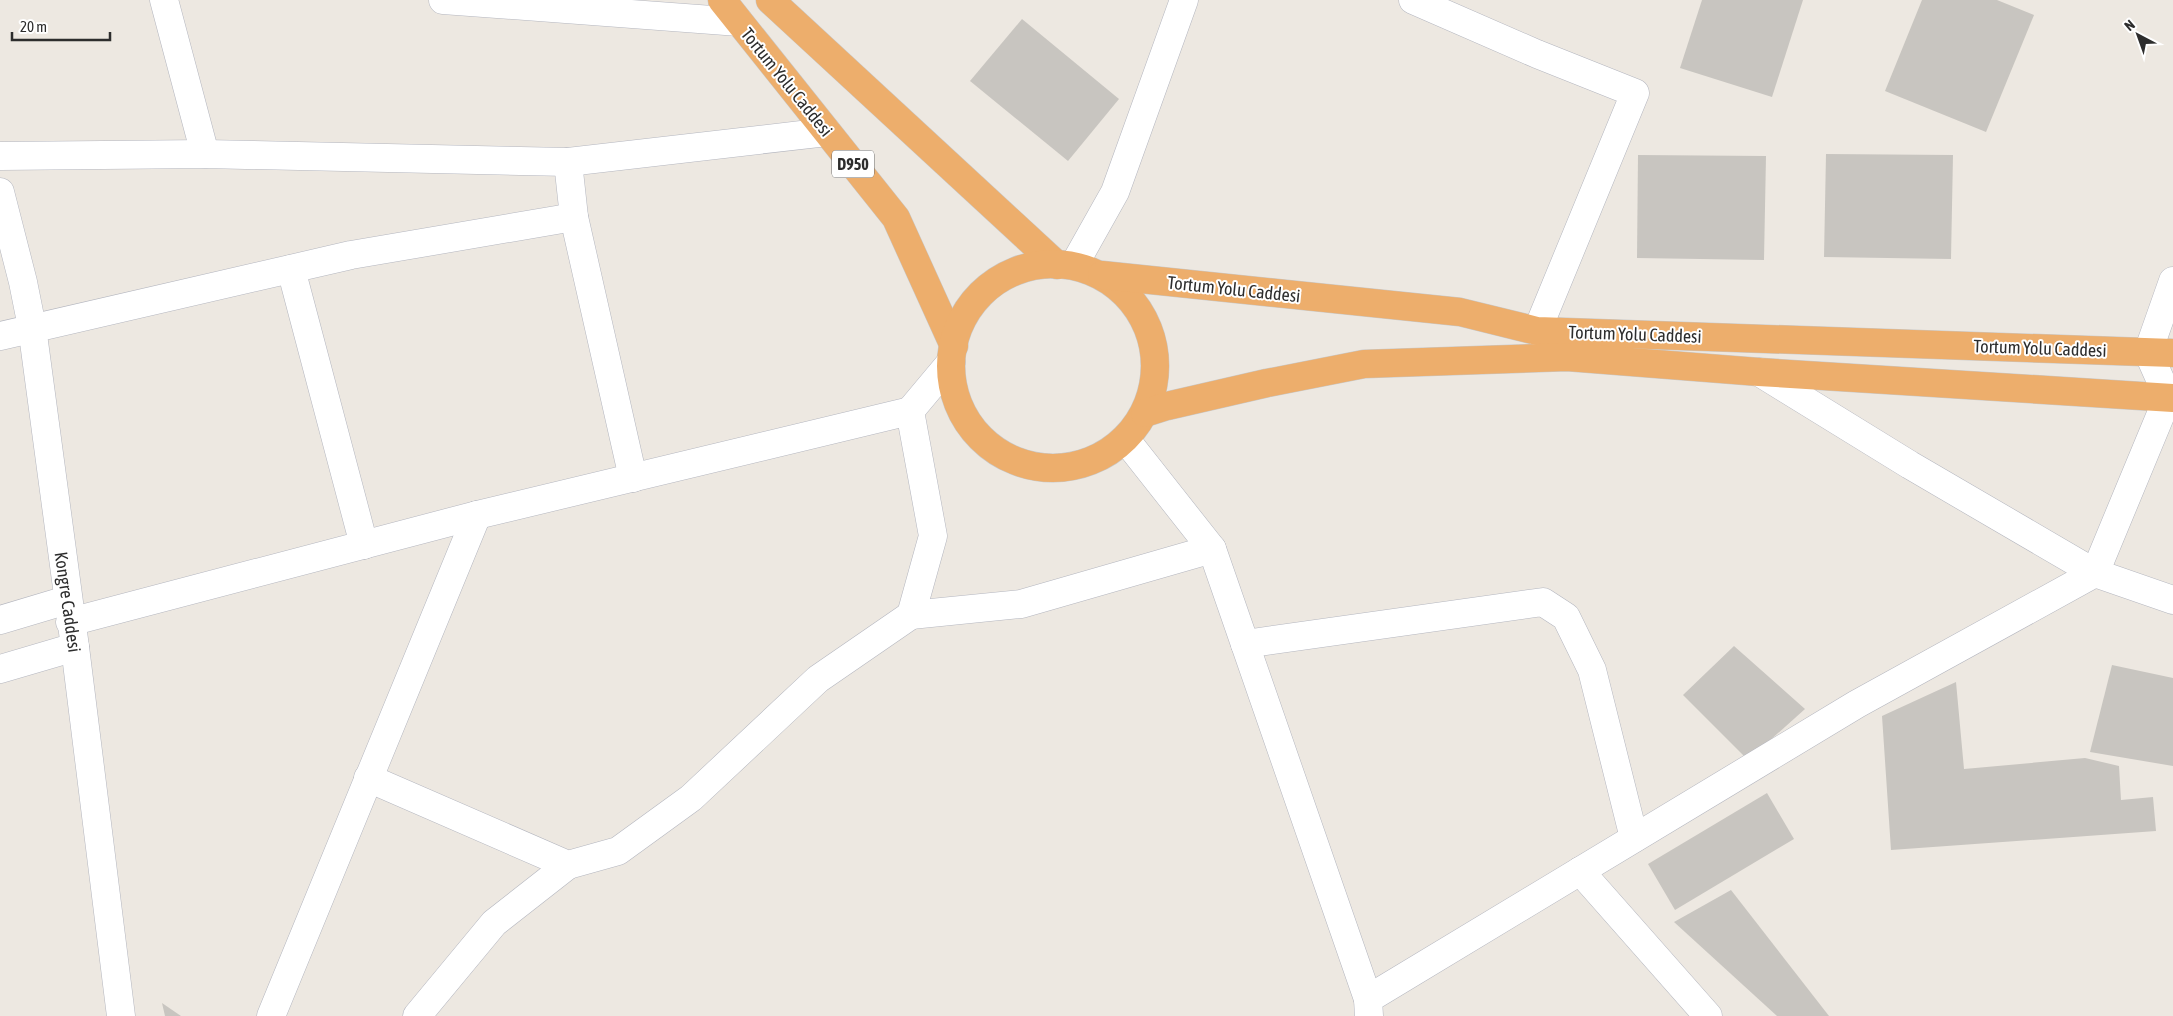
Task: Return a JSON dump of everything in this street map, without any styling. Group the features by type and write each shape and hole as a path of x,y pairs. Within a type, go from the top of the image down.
{"highway":[{"name":"Tortum Yolu Caddesi","path":"722,0 896,218 952,354"},
{"name":"Tortum Yolu Caddesi","path":"770,0 1066,265"},
{"name":"Tortum Yolu Caddesi","path":"1102,275 1127,294 1146,320 1155,351 1155,383 1145,413 1126,440 1100,458 1069,468 1037,468 1006,458 983,442 964,418 953,391 952,354 956,333 970,307 990,285 1016,271 1044,264 1066,265 1102,275 1460,312 1537,331 2161,352"},
{"name":"Tortum Yolu Caddesi","path":"1145,413 1166,406 1268,383 1364,364 1567,357 1759,372 2171,398"}],"street":[{"path":"164,0 205,154"},
{"path":"443,0 739,22"},
{"path":"1066,265 1115,192 1184,0"},
{"path":"1413,0 1537,54 1635,93 1537,331"},
{"path":"0,156 205,154 568,162 827,132"},
{"path":"568,162 574,217 633,478"},
{"name":"Kongre Caddesi","path":"0,192 23,282 32,327 121,1016"},
{"path":"0,336 32,327 351,255 574,217"},
{"path":"291,269 364,544"},
{"path":"1126,440 1212,549 1368,1007 1580,871 1857,704 2095,573 2171,398 2161,352 2173,281"},
{"path":"0,620 71,623 477,515 910,411 952,354"},
{"path":"1759,372 1910,465 2095,573 2173,600"},
{"path":"910,411 933,536 911,614"},
{"path":"271,1016 477,515"},
{"path":"417,1016 494,923 568,865 618,851 692,798 818,679 911,614 1021,604 1212,549"},
{"path":"1245,644 1543,602 1566,617 1592,670 1634,838"},
{"path":"0,669 71,623"},
{"path":"368,778 568,865"},
{"path":"1580,871 1708,1016"}],"building":[{"path":"1702,0 1803,0 1772,97 1680,68"},
{"path":"1922,0 1997,0 2034,15 1986,132 1885,91"},
{"path":"1022,19 1119,99 1068,161 970,81"},
{"path":"1826,154 1953,155 1951,259 1824,257"},
{"path":"1638,155 1766,156 1764,260 1637,258"},
{"path":"1734,646 1805,709 1748,760 1683,695"},
{"path":"2112,665 2173,678 2173,766 2090,752"},
{"path":"1956,682 1964,769 2085,758 2119,766 2121,800 2153,797 2156,831 1891,850 1882,716"},
{"path":"1767,793 1794,839 1675,910 1648,864"},
{"path":"1731,890 1829,1016 1777,1016 1674,922"},
{"path":"162,1003 181,1016 165,1016"}]}
